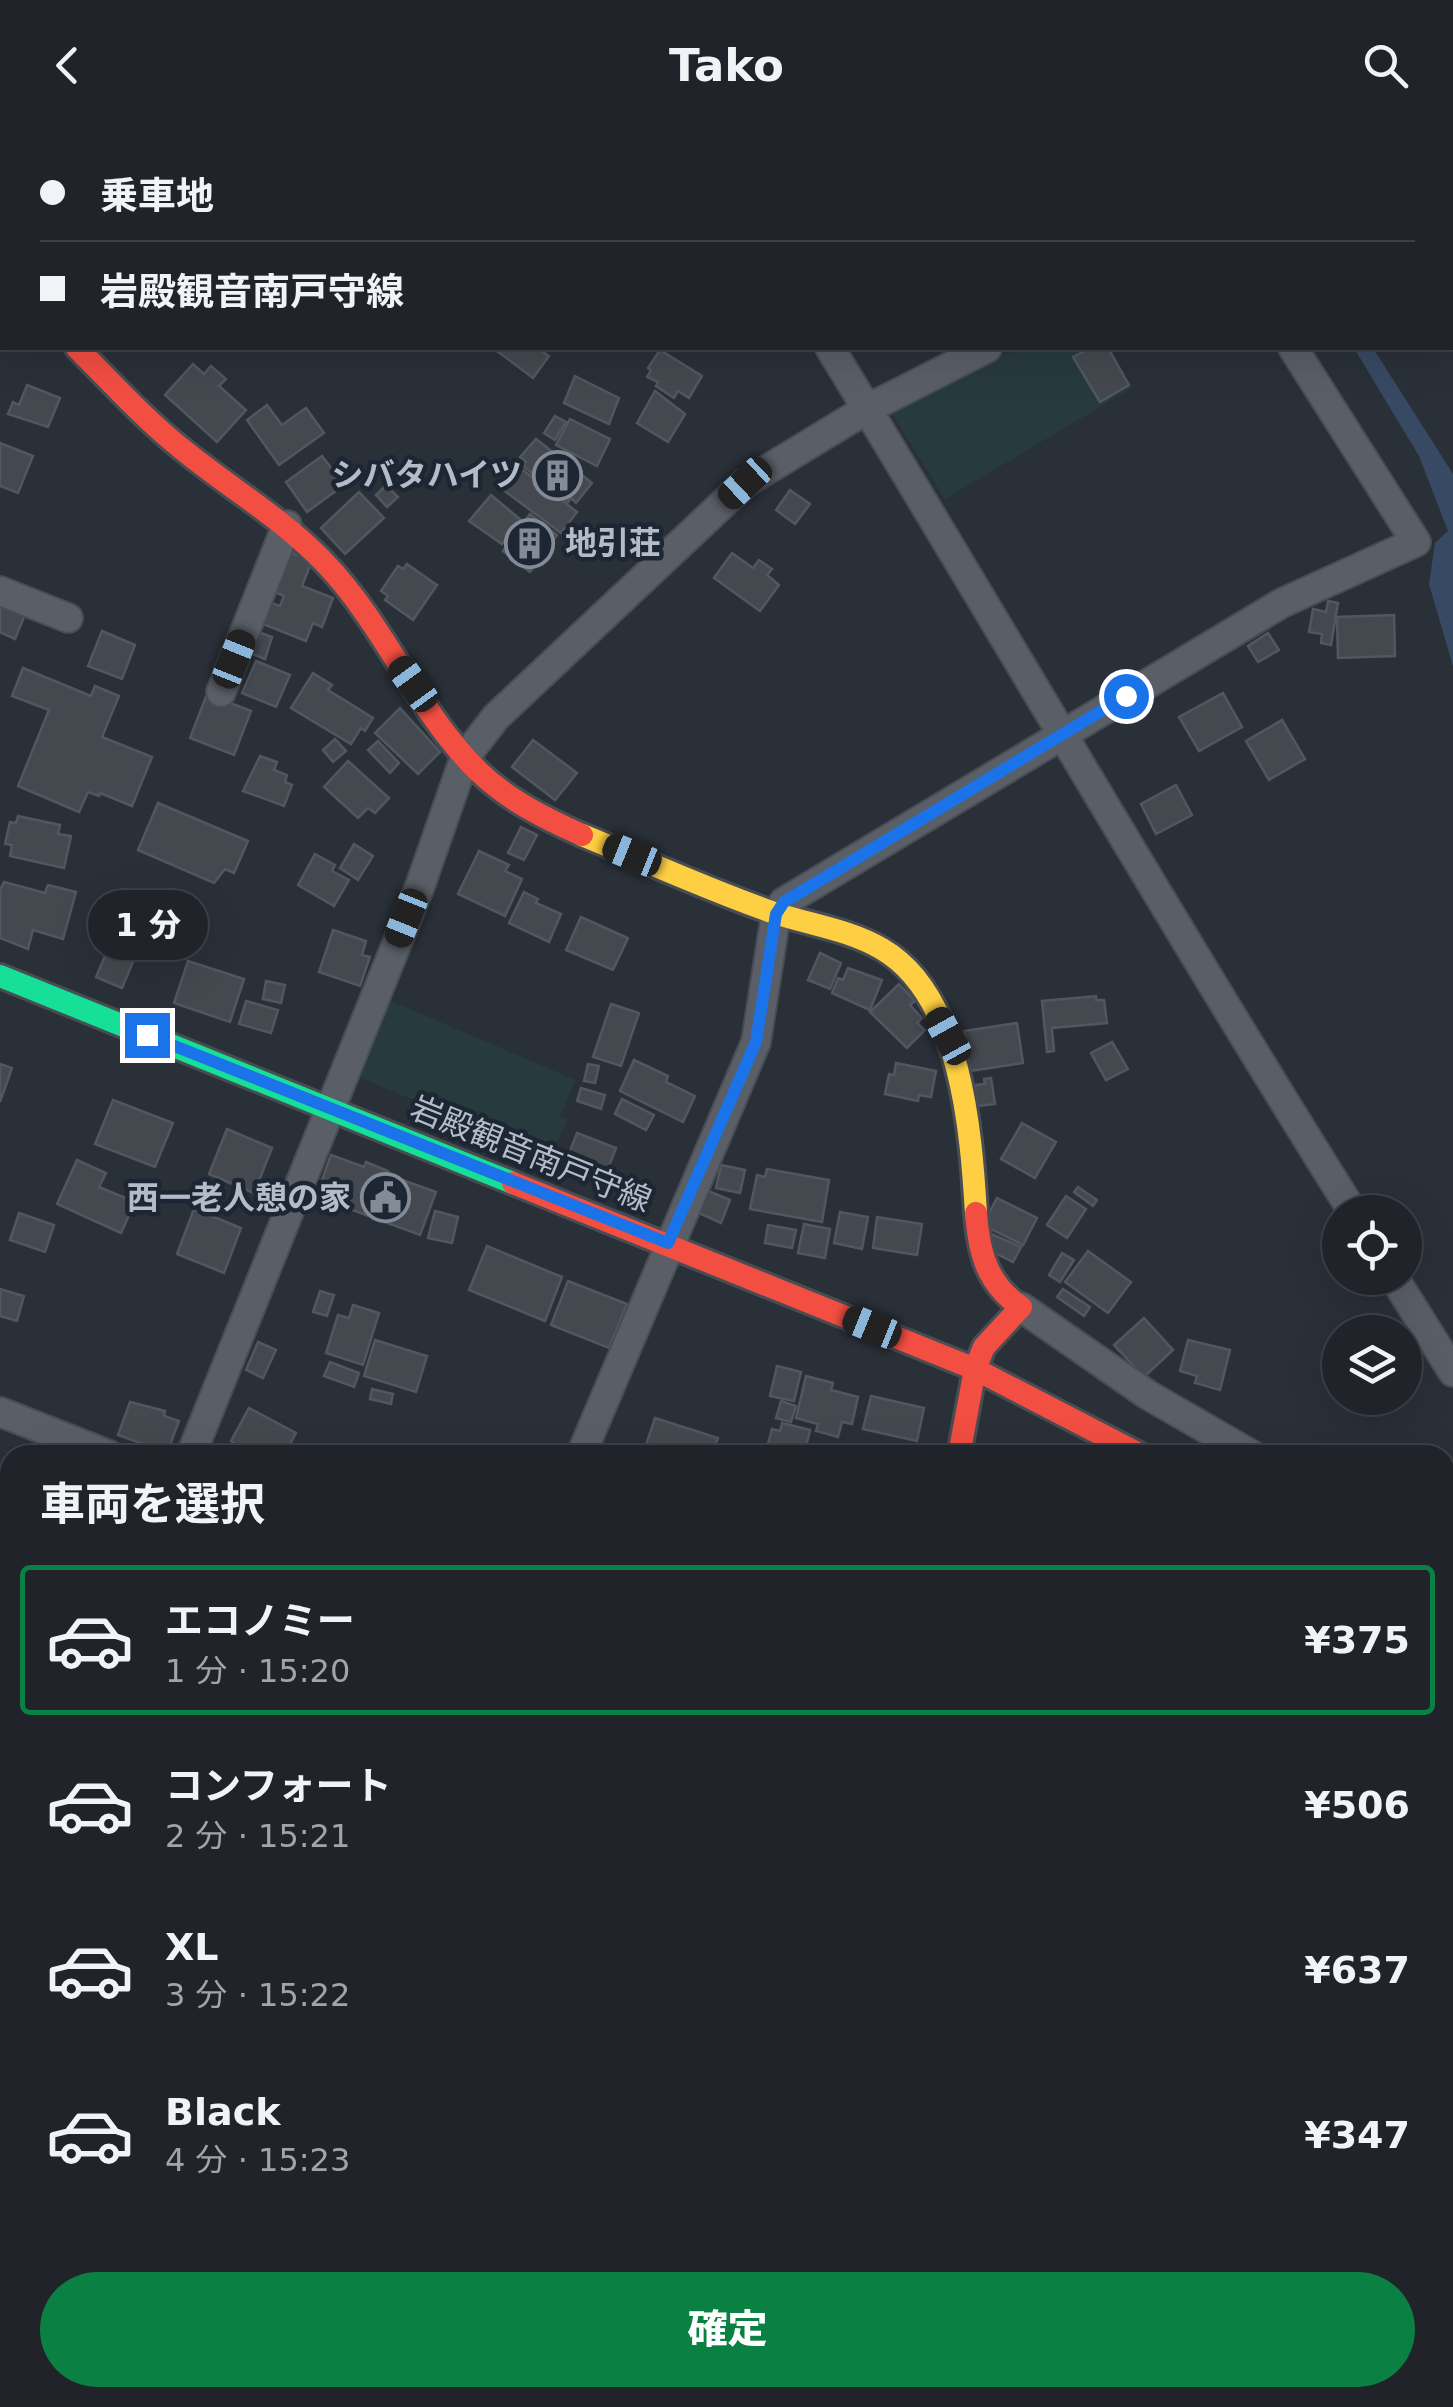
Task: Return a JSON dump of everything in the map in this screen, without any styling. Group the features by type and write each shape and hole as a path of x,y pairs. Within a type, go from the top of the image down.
{"main road":[{"path":"79,350 167,437 288,525 358,600 466,758 506,794 556,824 776,914 824,925 890,951 915,976 948,1036 969,1136 984,1261 998,1290 1021,1308 984,1347 975,1369 961,1445"},
{"name":"岩殿観音南戸守線","path":"0,976 975,1369 1122,1445"}],"street":[{"path":"831,350 1064,733 1210,985 1342,1195"},
{"path":"195,1445 420,886 466,758 496,717 745,483 868,410 983,350"},
{"path":"585,1445 756,1042 776,914 784,902 1282,603 1416,542 1295,350"},
{"path":"221,692 288,525"},
{"path":"0,591 68,618"},
{"path":"1405,1295 1453,1372"},
{"path":"1021,1308 1148,1395 1235,1445"},
{"path":"0,1412 84,1445"}],"green space":[{"path":"1018,350 1111,350 1132,388 945,499 892,414 963,369"},
{"path":"389,1000 576,1080 560,1116 567,1120 550,1159 357,1076"}],"water":[{"path":"1355,350 1374,350 1453,474 1453,666 1429,584 1435,543 1448,531 1419,456"}],"building":[{"path":"540,350 549,356 533,378 497,351"},
{"path":"660,350 702,376 689,398 678,391 674,398 647,377 651,370 648,368"},
{"path":"1087,350 1109,350 1129,385 1100,402 1073,357"},
{"path":"193,364 204,374 211,366 226,379 219,386 246,410 217,442 165,395"},
{"path":"575,376 619,398 609,424 564,403"},
{"path":"27,385 60,398 48,427 8,414 13,402 19,405"},
{"path":"655,391 685,414 668,442 637,423"},
{"path":"267,405 282,425 306,408 324,433 279,465 247,420"},
{"path":"555,416 566,422 555,440 544,433"},
{"path":"570,419 610,439 597,466 556,445"},
{"name":"シバタハイツ","path":"536,439 592,483 576,503 571,498 568,502 523,466 526,462 520,457"},
{"path":"0,443 33,456 18,493 0,486"},
{"path":"322,456 344,485 307,512 286,482"},
{"path":"519,467 577,512 561,533 502,489"},
{"path":"386,485 398,497 387,507 376,495"},
{"path":"790,490 810,504 795,524 776,510"},
{"path":"359,492 384,518 345,554 321,528"},
{"path":"491,495 521,520 502,544 469,521"},
{"name":"地引荘","path":"530,514 557,535 530,572 503,551"},
{"path":"285,550 312,561 302,586 333,598 322,627 313,623 306,641 258,622 266,601 280,606 284,596 269,590"},
{"path":"732,553 753,568 759,560 772,569 767,575 779,585 760,611 714,578"},
{"path":"407,564 437,585 413,620 385,600 388,596 381,591 398,566 403,569"},
{"path":"1328,601 1338,603 1331,645 1321,643 1322,634 1309,632 1313,609 1326,612"},
{"path":"0,602 26,612 15,639 0,632"},
{"path":"1394,615 1395,656 1338,658 1337,617"},
{"path":"253,630 272,637 265,659 245,651"},
{"path":"102,631 135,645 122,679 88,666"},
{"path":"1268,633 1279,650 1258,662 1248,646"},
{"path":"256,661 290,675 276,707 242,693"},
{"path":"23,668 91,696 95,686 119,696 102,737 152,757 132,806 88,792 79,812 18,786 49,710 12,696"},
{"path":"313,673 332,685 328,690 373,718 351,744 291,708"},
{"path":"1223,693 1242,727 1199,751 1179,717"},
{"path":"207,694 251,711 234,755 190,738"},
{"path":"400,708 440,752 418,774 375,733"},
{"path":"1282,720 1305,759 1269,780 1246,741"},
{"path":"335,739 346,751 333,762 323,750"},
{"path":"533,740 577,773 555,800 512,767"},
{"path":"378,741 399,763 390,773 368,750"},
{"path":"260,756 277,762 274,770 287,775 285,782 292,785 284,806 243,791"},
{"path":"348,761 389,798 375,813 368,808 358,818 324,787"},
{"path":"1176,785 1192,815 1156,834 1141,804"},
{"path":"158,803 248,841 234,873 225,869 214,883 138,850"},
{"path":"18,816 60,825 58,834 71,836 64,868 10,856 12,845 5,844 10,822 16,823"},
{"path":"521,827 537,835 524,860 508,853"},
{"path":"354,844 373,856 358,880 340,868"},
{"path":"479,851 509,865 505,871 522,879 505,916 458,894"},
{"path":"315,854 335,865 332,871 349,880 334,906 298,885"},
{"path":"4,882 45,893 48,885 76,892 63,939 33,930 28,949 0,938 0,890"},
{"path":"524,892 538,899 536,903 561,914 549,942 509,923"},
{"path":"581,917 628,938 613,970 566,950"},
{"path":"120,921 146,931 122,988 96,977"},
{"path":"333,930 366,941 362,955 370,957 360,986 319,972"},
{"path":"820,953 841,963 830,989 808,980"},
{"path":"188,961 244,979 230,1022 174,1003"},
{"path":"848,968 882,980 870,1010 832,993 838,978 843,980"},
{"path":"266,981 285,985 281,1003 263,999"},
{"path":"899,984 915,1001 910,1005 922,1018 917,1023 925,1030 907,1048 870,1012"},
{"path":"1096,996 1096,1000 1104,1000 1107,1023 1052,1028 1054,1051 1047,1052 1042,1001"},
{"path":"246,1001 278,1010 271,1033 239,1024"},
{"path":"611,1004 639,1013 621,1066 593,1057"},
{"path":"1017,1023 1023,1063 970,1071 964,1031"},
{"path":"1112,1042 1128,1069 1106,1080 1091,1053"},
{"path":"634,1060 668,1076 666,1082 695,1096 683,1122 620,1091"},
{"path":"896,1063 936,1071 931,1097 919,1095 918,1101 885,1094"},
{"path":"0,1064 12,1068 0,1102"},
{"path":"588,1064 599,1066 595,1083 584,1081"},
{"path":"991,1078 995,1104 978,1106 974,1085 985,1084 984,1079"},
{"path":"581,1088 605,1095 601,1109 577,1101"},
{"path":"622,1099 654,1115 646,1130 615,1114"},
{"path":"113,1100 173,1123 155,1167 95,1144"},
{"path":"1022,1123 1056,1142 1035,1178 1001,1159"},
{"path":"227,1129 272,1148 254,1193 209,1174"},
{"path":"577,1133 616,1148 604,1179 565,1163"},
{"name":"西一老人憩の家","path":"331,1155 364,1167 366,1162 388,1171 386,1174 436,1192 420,1235 336,1204 342,1187 322,1180"},
{"path":"77,1160 106,1173 99,1187 135,1202 121,1233 57,1204"},
{"path":"721,1165 745,1170 740,1193 716,1188"},
{"path":"767,1169 829,1180 822,1222 750,1209 757,1175 765,1177"},
{"path":"1078,1187 1097,1200 1093,1206 1074,1192"},
{"path":"706,1190 730,1200 721,1223 697,1212"},
{"path":"1066,1196 1086,1209 1067,1238 1047,1225"},
{"path":"997,1198 1037,1218 1023,1245 983,1225"},
{"path":"194,1209 241,1228 224,1273 177,1254"},
{"path":"435,1211 458,1217 452,1243 428,1238"},
{"path":"840,1212 868,1217 862,1249 834,1243"},
{"path":"19,1213 54,1225 45,1252 10,1240"},
{"path":"877,1217 922,1224 917,1255 873,1248"},
{"path":"804,1224 830,1229 825,1258 798,1253"},
{"path":"768,1225 796,1230 792,1248 765,1243"},
{"path":"989,1233 1021,1247 1013,1262 993,1252"},
{"path":"487,1246 562,1277 545,1321 469,1290"},
{"path":"1088,1251 1131,1282 1108,1313 1065,1282"},
{"path":"1062,1253 1074,1260 1060,1282 1049,1275"},
{"path":"568,1281 627,1304 609,1348 551,1325"},
{"path":"0,1289 24,1296 17,1321 0,1316"},
{"path":"1063,1289 1090,1307 1084,1316 1057,1297"},
{"path":"320,1291 334,1295 327,1316 313,1312"},
{"path":"353,1305 379,1313 363,1365 326,1353 338,1315 349,1318"},
{"path":"1144,1318 1173,1350 1144,1377 1114,1345"},
{"path":"375,1340 427,1356 416,1392 364,1376"},
{"path":"1188,1340 1230,1350 1220,1390 1195,1383 1197,1376 1180,1371"},
{"path":"258,1342 276,1350 263,1378 246,1370"},
{"path":"330,1362 359,1373 354,1387 324,1376"},
{"path":"777,1366 801,1372 794,1401 770,1396"},
{"path":"806,1376 833,1383 831,1390 858,1397 852,1424 842,1422 838,1437 816,1431 818,1424 796,1418"},
{"path":"372,1389 393,1394 391,1404 370,1399"},
{"path":"871,1396 924,1408 917,1441 863,1429"},
{"path":"781,1401 796,1406 791,1422 776,1418"},
{"path":"130,1402 165,1411 164,1416 179,1421 170,1445 145,1445 118,1435"},
{"path":"249,1408 296,1433 289,1445 238,1445 231,1441"},
{"path":"655,1418 718,1438 716,1445 646,1445"},
{"path":"782,1423 810,1430 806,1445 768,1445 772,1429 780,1431"}],"traffic: fast":[{"path":"0,976 513,1183"}],"traffic: slow":[{"path":"582,835 780,915 868,942 909,970 929,998 957,1067 976,1213"}],"traffic: jam":[{"path":"79,350 172,441 275,519 324,562 365,613 436,721 478,771 527,808 582,835"},
{"path":"513,1183 975,1369 1122,1445"},
{"path":"961,1445 975,1369 984,1347 1021,1307 1000,1288 987,1266 976,1213"}],"place":[{"name":"シバタハイツ","path":"557,475"},
{"name":"地引荘","path":"530,543"},
{"name":"西一老人憩の家","path":"386,1198"}],"route":[{"path":"147,1035 668,1243 756,1042 776,914 784,902 1126,696"}]}
